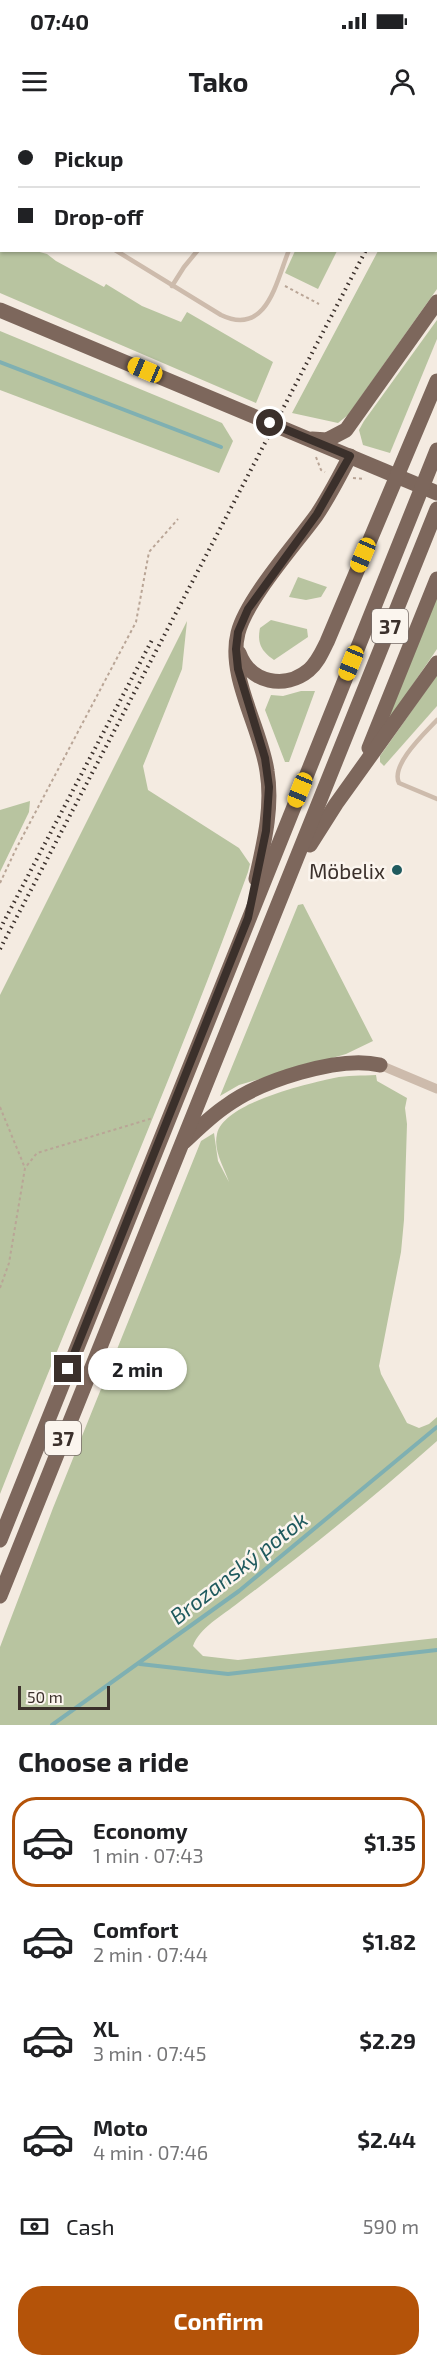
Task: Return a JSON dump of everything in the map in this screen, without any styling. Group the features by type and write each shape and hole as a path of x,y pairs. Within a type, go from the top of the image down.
{"main road":[{"path":"306,438 318,441 327,440 346,430 437,302"},
{"path":"0,310 437,493"},
{"path":"238,632 241,658 248,669 262,679 285,681 301,676 314,665 327,642 437,381"},
{"name":"37","path":"0,1540 437,450"},
{"path":"248,918 267,824 269,787 265,758 238,669 236,649 238,632 248,609 317,514 350,456"},
{"name":"37","path":"0,1596 437,509"},
{"path":"360,771 437,579"},
{"path":"289,878 360,771 437,663"},
{"path":"179,1146 225,1106 266,1084 341,1064 365,1062 380,1065"}],"street":[{"path":"380,1065 437,1089"}],"lane":[{"path":"118,252 228,318 246,320 261,312 288,252"},
{"path":"172,286 196,252"},
{"path":"437,720 407,755 399,767 397,778 399,783 437,799"}],"path":[{"path":"277,281 319,304"},
{"path":"0,883 136,622 149,552 178,519"},
{"path":"0,1107 25,1167"},
{"path":"0,1288 9,1263 25,1167 37,1153 170,1113"}],"green space":[{"path":"0,252 40,252 104,287 106,284 142,306 181,322 187,312 273,362 256,403 0,293"},
{"path":"295,252 336,252 318,289 285,273"},
{"path":"377,252 437,252 437,289 348,415 338,423 292,413"},
{"path":"437,320 437,339 390,453 363,445 359,430 364,421"},
{"path":"0,331 222,423 233,441 219,473 0,390"},
{"path":"298,577 327,587 321,597 306,600 289,597"},
{"path":"437,597 437,649 386,724"},
{"path":"271,620 307,629 308,637 274,660 263,650 259,638 260,628"},
{"path":"187,621 182,669 143,766 148,790 239,848 250,864 189,1029 0,1494 0,995"},
{"path":"437,675 437,706 384,766 380,762 380,756"},
{"path":"301,691 315,691 289,762 285,762 265,710 271,695 283,696"},
{"path":"30,801 29,812 0,872 0,810"},
{"path":"303,904 373,1041 346,1054 239,1085 220,1096 298,905"},
{"path":"376,1075 377,1081 407,1098 401,1252 379,1366 407,1423 419,1428 429,1424 437,1417 437,1441 339,1524 212,1622 200,1633 193,1646 203,1656 238,1660 437,1638 437,1725 0,1725 0,1647 53,1508 201,1141 214,1133 216,1147 217,1134 223,1123 234,1113 250,1104 287,1090 349,1076","holes":["216,1147 229,1182 218,1161"]}],"waterway":[{"path":"0,362 221,447"},
{"name":"Brozanský potok","path":"52,1725 239,1591 437,1427"},
{"path":"140,1664 228,1674 437,1650"}],"railway":[{"path":"0,949 365,252"},
{"path":"0,929 152,640"}],"place":[{"name":"Möbelix","path":"397,870"}],"route":[{"path":"68,1369 248,918 264,844 269,787 265,758 239,676 236,649 238,632 248,609 329,496 350,456 270,423"}]}
